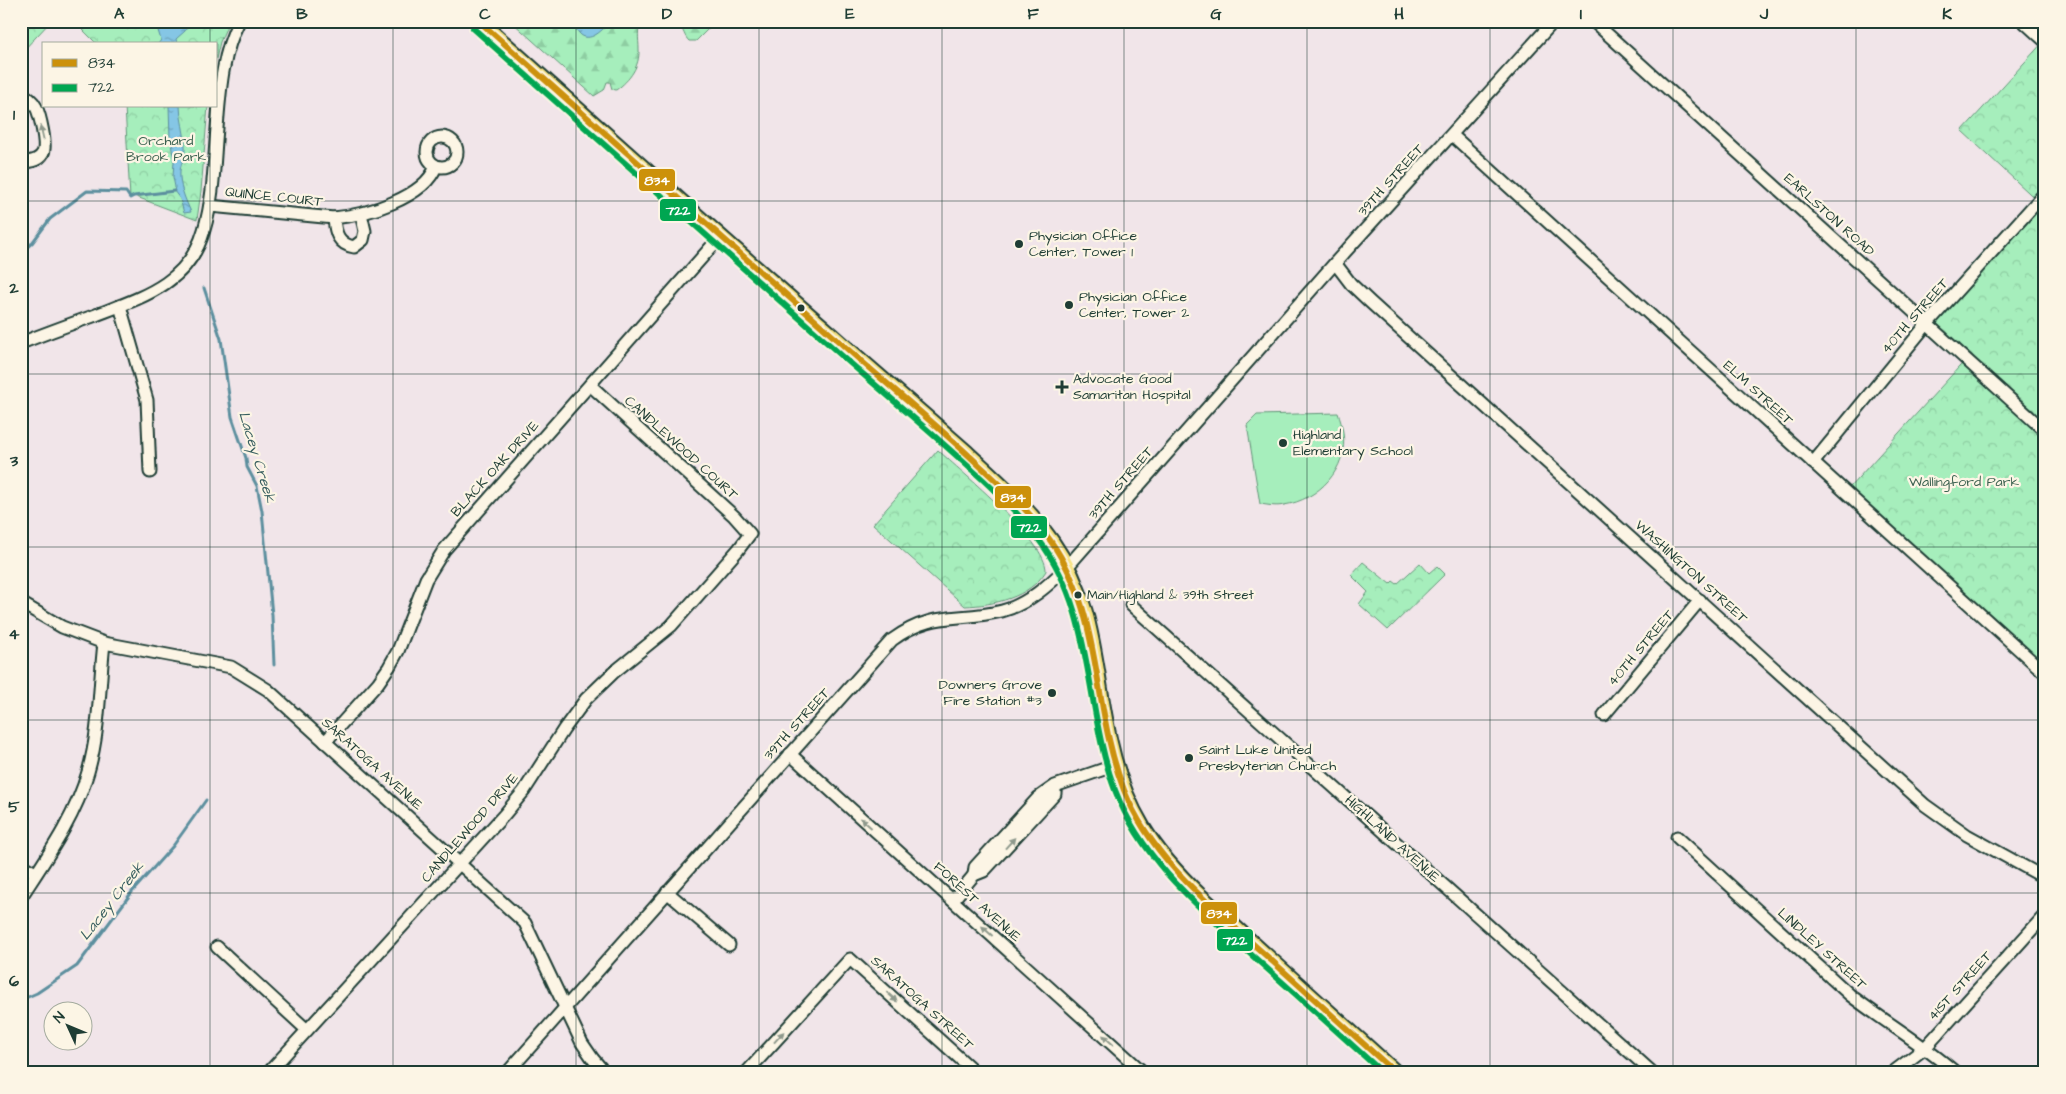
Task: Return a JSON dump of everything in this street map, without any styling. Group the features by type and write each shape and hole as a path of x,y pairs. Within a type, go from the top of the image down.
{"main road":[{"path":"479,21 720,237 901,394 1010,493 1048,536 1068,566 1077,586 1094,644 1109,741 1116,765 1133,811 1153,846 1165,861 1200,896 1396,1073"}],"street":[{"path":"21,343 148,294 164,285 188,264 200,243 210,206 222,75 229,46 239,21"},
{"name":"39TH STREET","path":"506,1073 892,640 906,630 938,618 1004,610 1046,588 1068,566 1335,263 1554,21"},
{"name":"EARLSTON ROAD","path":"1594,21 2045,431"},
{"path":"2023,21 2045,41"},
{"path":"21,94 32,100 36,107 45,144 44,152 39,158 26,162 21,159"},
{"name":"ELM STREET","path":"1452,135 2045,673"},
{"name":"QUINCE COURT","path":"210,206 334,218 361,214 405,196 427,181 436,166"},
{"name":"40TH STREET","path":"1813,463 1927,324 2045,193"},
{"name":"QUINCE COURT","path":"334,218 338,237 342,243 354,247 363,240 365,231 361,214"},
{"name":"BLACK OAK DRIVE","path":"326,742 378,683 389,667 398,651 426,579 444,550 720,237"},
{"name":"WASHINGTON STREET","path":"1335,263 1351,284 1370,302 1937,815 1967,836 2045,878"},
{"path":"120,306 147,400 150,472"},
{"name":"CANDLEWOOD COURT","path":"590,385 734,516 750,534"},
{"name":"CANDLEWOOD DRIVE","path":"268,1073 460,864 524,791 564,728 586,699 613,673 671,626 720,572 750,534"},
{"name":"40TH STREET","path":"1604,715 1700,600"},
{"name":"SARATOGA AVENUE","path":"21,603 62,627 104,643 231,667 268,690 525,923 585,1049 605,1073"},
{"name":"HIGHLAND AVENUE","path":"1131,605 1653,1073"},
{"path":"21,897 65,827 77,804 88,773 94,745 104,643"},
{"name":"FOREST AVENUE","path":"790,754 1144,1073"},
{"path":"953,900 974,875 976,867 1038,798 1056,786 1116,765"},
{"name":"LINDLEY STREET","path":"1677,837 1850,996 1925,1048 1956,1073"},
{"path":"21,865 36,873"},
{"path":"666,892 728,945"},
{"name":"41ST STREET","path":"1892,1073 1925,1048 2045,915"},
{"path":"217,947 307,1030"},
{"name":"SARATOGA STREET","path":"746,1073 850,959 976,1073"}],"green space":[{"path":"21,21 51,21 21,53"},
{"path":"74,21 229,21 218,50 218,42 95,42"},
{"path":"511,21 643,21 639,31 639,55 636,67 630,77 616,90 612,89 610,82 607,82 604,90 594,96"},
{"path":"663,21 712,21 708,29 696,41 689,41 680,26 667,24"},
{"name":"Wallingford Park","path":"2045,40 2045,665 1849,488 1969,356 1934,324 2042,205 1962,131"},
{"name":"Orchard Brook Park","path":"125,108 208,108 197,220 134,196 130,198"},
{"path":"1338,413 1343,429 1344,446 1336,470 1329,480 1308,497 1297,502 1278,506 1260,504 1247,425 1257,415"},
{"path":"938,450 983,490 1018,525 1043,558 1046,571 1039,580 1021,594 999,602 965,606 873,524"},
{"path":"1363,562 1390,584 1393,581 1397,584 1420,563 1429,573 1437,566 1445,574 1388,630 1359,604 1368,592 1351,575"}],"water":[{"path":"155,21 190,21 185,31 176,39 177,42 160,42 161,40"},
{"path":"568,21 610,21 592,37 587,37 579,33"},
{"path":"169,108 180,108 185,149 180,171 180,181 191,212 184,213 180,199 174,191 174,161 170,138"}],"waterway":[{"path":"21,253 32,243 50,219 87,191 126,192 130,198 174,191"},
{"name":"Lacey Creek","path":"204,288 221,339 232,417 246,458 247,467 257,486 262,511 272,615 274,665"},
{"name":"Lacey Creek","path":"21,1000 37,993 77,966 132,892 173,846 206,800"}],"transit line":[{"name":"834","path":"479,21 946,435 1005,489 1029,514 1044,532 1064,562 1077,593 1087,625 1113,757 1124,790 1136,815 1150,837 1183,879 1202,898 1396,1073"},
{"name":"722","path":"473,28 998,493 1023,520 1057,568 1070,598 1086,662 1105,759 1115,790 1127,816 1141,839 1157,861 1194,902 1383,1073"}],"place":[{"name":"Physician Office Center, Tower 1","path":"1019,244"},
{"name":"Physician Office Center, Tower 2","path":"1069,305"},
{"name":"Advocate Good Samaritan Hospital","path":"1062,387"},
{"name":"Highland Elementary School","path":"1283,443"},
{"name":"Main/Highland & 39th Street","path":"1078,595"},
{"name":"Downers Grove Fire Station #3","path":"1052,693"},
{"name":"Saint Luke United Presbyterian Church","path":"1189,758"}]}
